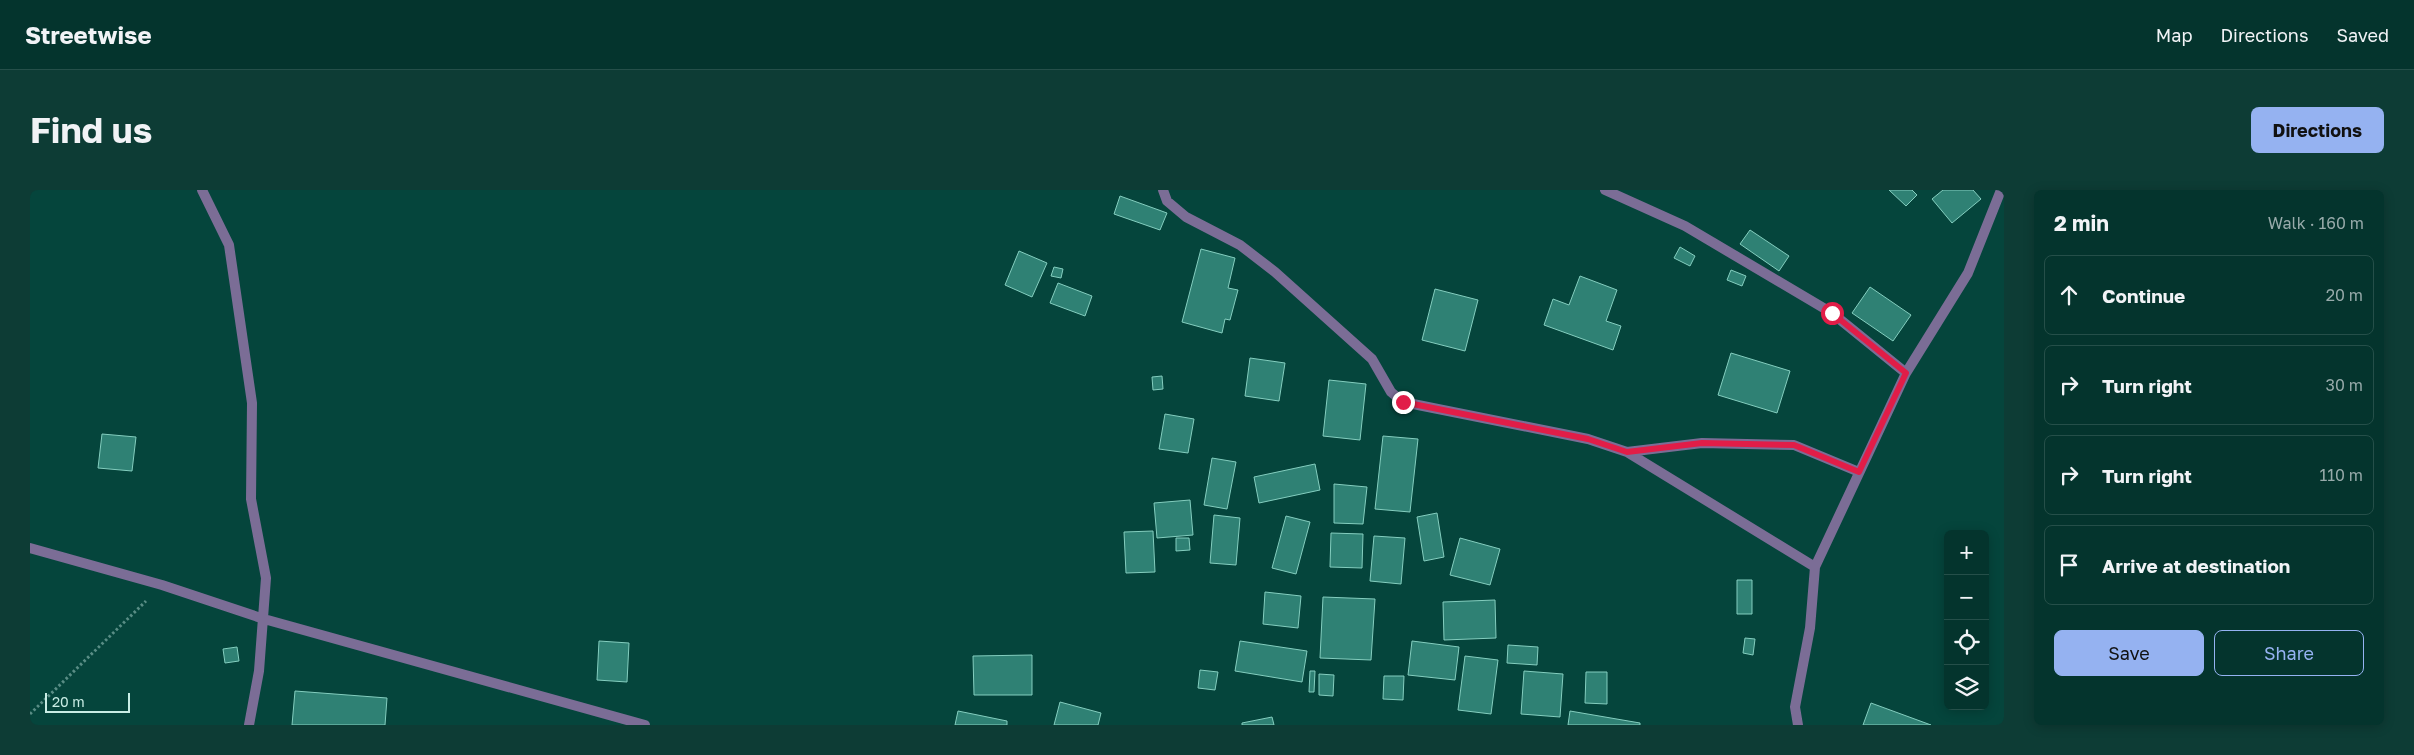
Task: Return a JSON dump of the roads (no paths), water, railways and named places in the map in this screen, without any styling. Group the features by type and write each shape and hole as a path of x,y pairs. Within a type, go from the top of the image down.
{"street":[{"path":"202,190 229,245 252,403 252,499 266,578 259,671 249,725"},
{"path":"1163,190 1167,201 1186,217 1240,245 1275,272 1372,359 1391,392 1403,402 1588,439 1627,452 1815,567"},
{"path":"1605,190 1685,226 1832,313 1906,373"},
{"path":"1798,725 1796,707 1810,628 1815,567 1906,373 1968,274 2001,190"},
{"path":"1627,452 1702,443 1794,445 1859,472"},
{"path":"30,548 162,585 264,619 645,725"}]}
